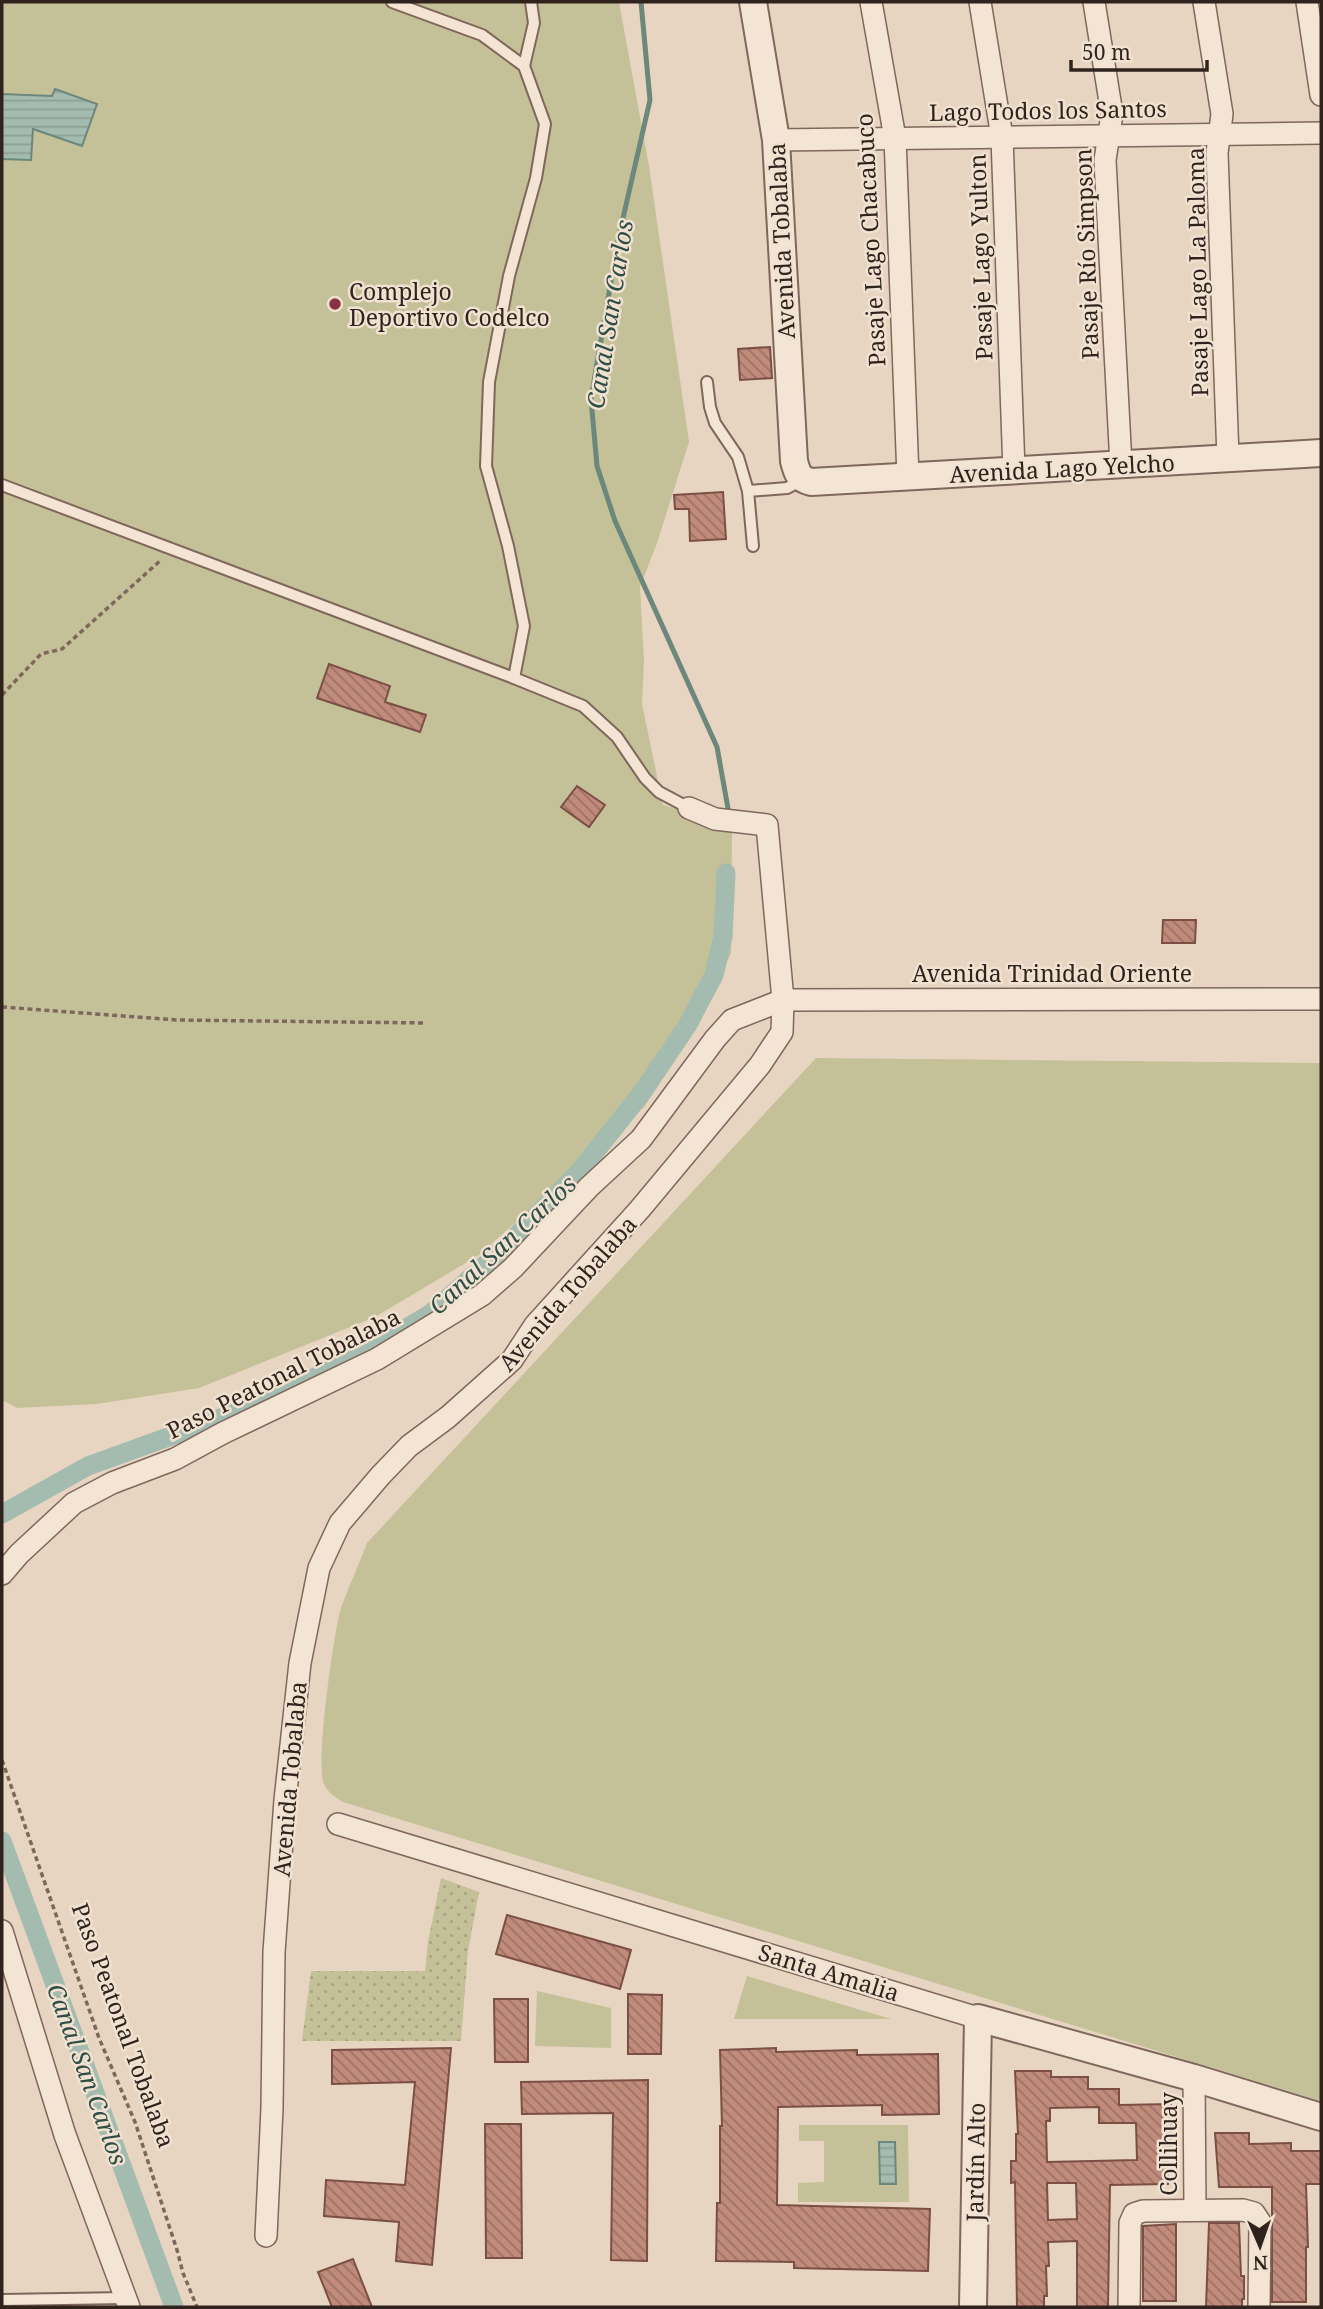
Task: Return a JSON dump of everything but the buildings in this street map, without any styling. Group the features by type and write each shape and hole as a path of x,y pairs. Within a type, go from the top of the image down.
{"street":[{"name":"Avenida Tobalaba","path":"753,2 776,140 794,461 802,480"},
{"name":"Pasaje Lago Chacabuco","path":"871,2 895,138 908,477"},
{"name":"Pasaje Lago Yulton","path":"980,2 1002,137 1014,471"},
{"name":"Pasaje Río Simpson","path":"1094,2 1112,114 1105,160 1121,465"},
{"name":"Pasaje Lago La Paloma","path":"1204,2 1222,114 1217,153 1228,458"},
{"path":"1307,2 1321,95"},
{"name":"Lago Todos los Santos","path":"776,140 1321,133"},
{"name":"Avenida Lago Yelcho","path":"802,480 811,482 908,477 1321,453"},
{"name":"Avenida Tobalaba","path":"266,2236 272,2108 274,1952 285,1800 300,1662 319,1569 340,1523 381,1475 409,1446 448,1417 512,1360 535,1325 640,1209 760,1065 782,1032 783,1000 766,825 715,819 690,808"},
{"name":"Avenida Trinidad Oriente","path":"783,1000 1321,999"},
{"name":"Paso Peatonal Tobalaba","path":"2,1574 19,1554 74,1503 112,1483 176,1459 223,1433 377,1359 482,1295 513,1268 589,1187 641,1139 732,1020 783,1000"},
{"name":"Santa Amalia","path":"338,1824 978,2018 1194,2078 1321,2117"},
{"path":"2,1931 65,2135 127,2303"},
{"name":"Jardín Alto","path":"972,2307 978,2018"},
{"name":"Collihuay","path":"1194,2078 1195,2210"},
{"path":"1129,2307 1130,2223 1134,2214 1143,2211 1195,2210 1243,2210 1254,2213 1260,2222 1259,2307"}],"lane":[{"path":"392,2 482,35 524,66"},
{"path":"514,678 524,626 508,546 486,466 489,382 509,276 536,178 545,124 524,66 534,23 531,2"},
{"path":"707,382 715,423 738,457 748,491 752,546"},
{"path":"748,491 787,488 802,480"},
{"path":"2,485 583,706 617,737 645,778 659,792 690,808"},
{"path":"2,2300 127,2303"}],"path":[{"path":"2,695 41,654 62,649 172,549"},
{"path":"2,1007 178,1020 425,1023"},
{"name":"Paso Peatonal Tobalaba","path":"2,1760 99,2038 135,2122 183,2273 197,2307"}],"shaded area":[{"path":"2,2 619,2 649,166 689,442 640,587 644,660 642,704 663,805 732,826 731,953 698,1026 644,1107 479,1255 375,1317 199,1388 97,1404 17,1408 2,1400"},
{"path":"55,89 97,104 82,146 33,129 31,160 2,159 2,94 52,96"},
{"path":"816,1058 1321,1063 1321,2101 343,1802 324,1784 324,1726 338,1621 367,1543"},
{"path":"441,1878 479,1892 468,1951 461,2041 302,2041 311,1971 425,1971"},
{"path":"747,1976 891,2019 734,2019"},
{"path":"537,1991 611,2008 611,2048 535,2046"},
{"path":"799,2125 908,2125 909,2202 798,2202 798,2183 824,2182 824,2141 799,2141"},
{"path":"879,2142 895,2142 896,2184 880,2184"}],"waterway":[{"name":"Canal San Carlos","path":"641,2 650,100 618,240 591,399 597,466 615,521 717,747 729,814"},
{"name":"Canal San Carlos","path":"2,1514 88,1466 251,1407 360,1356 430,1314 508,1244 579,1172 641,1094 687,1026 714,975 723,937 726,873"},
{"name":"Canal San Carlos","path":"2,1841 174,2307"}],"place":[{"name":"Complejo Deportivo Codelco","path":"335,304"}]}
